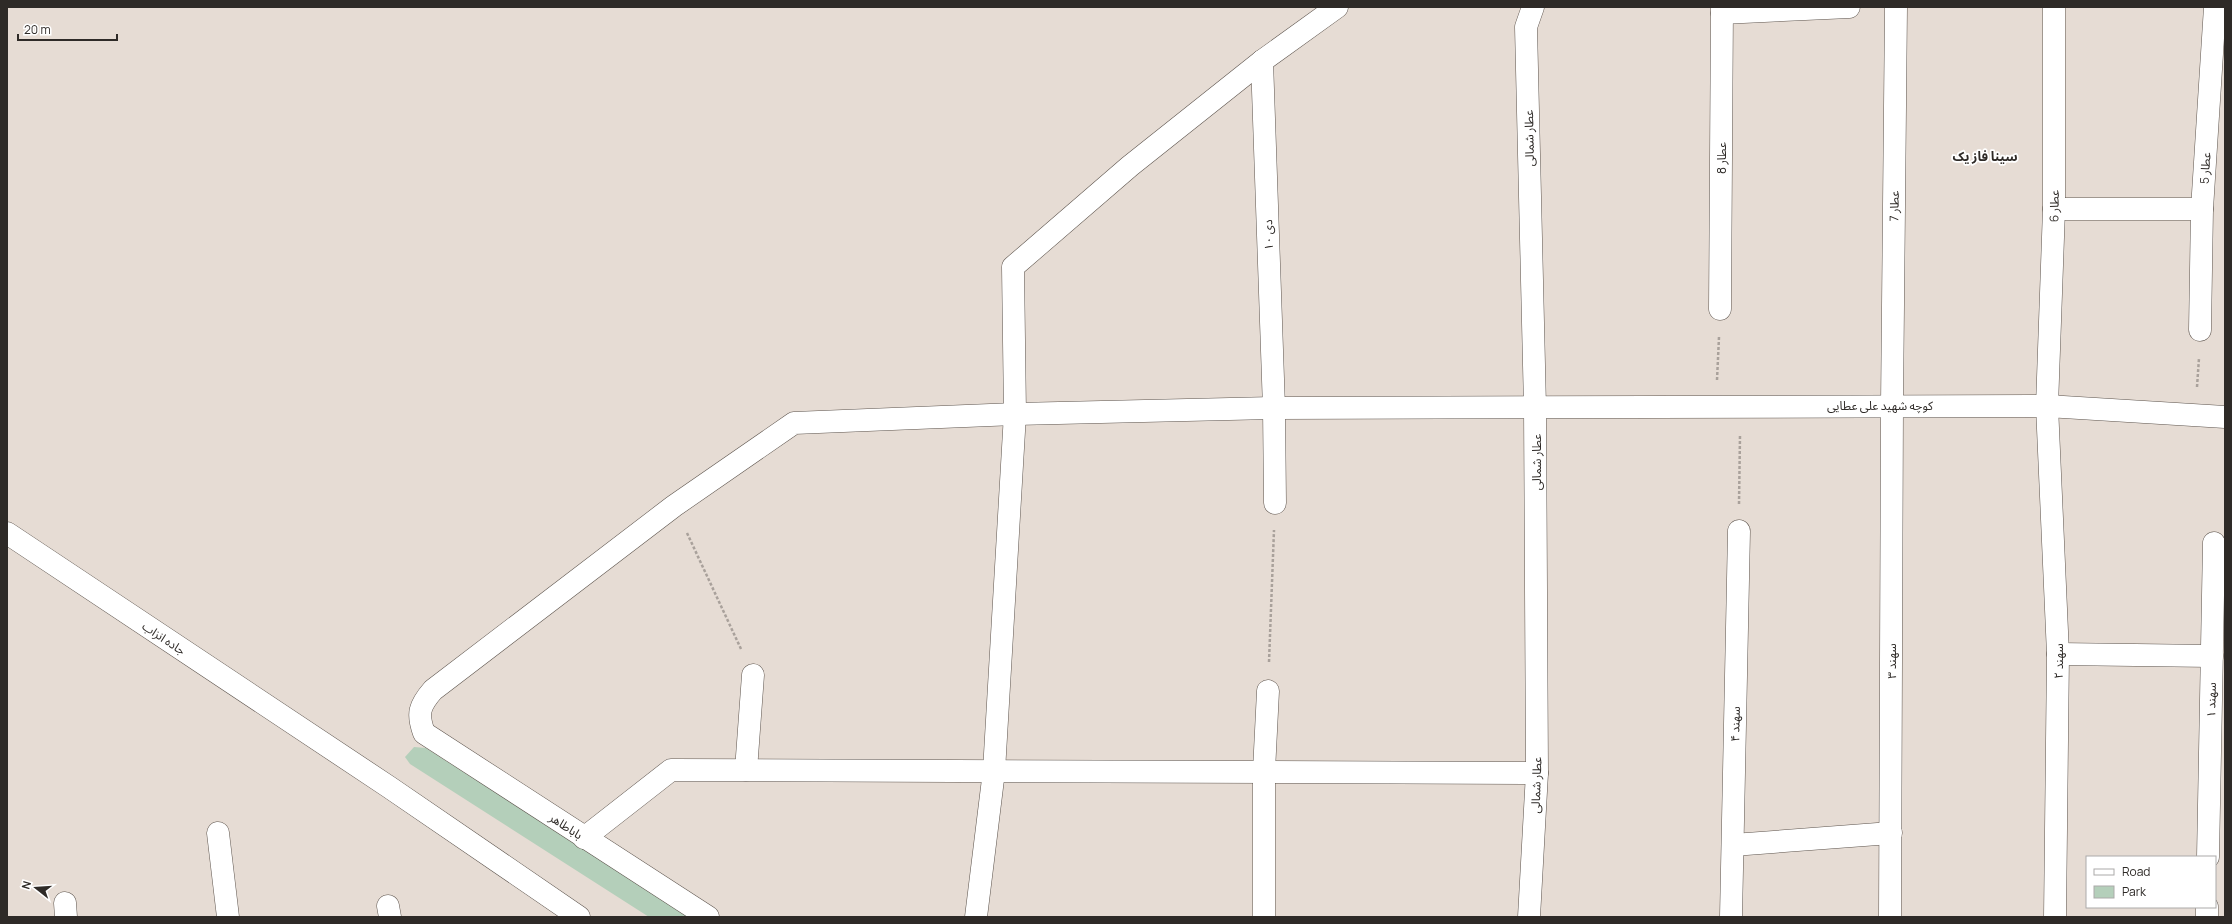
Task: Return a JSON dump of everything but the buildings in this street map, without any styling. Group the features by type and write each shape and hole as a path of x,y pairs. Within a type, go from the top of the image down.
{"street":[{"path":"976,917 994,771 1015,414 1013,267 1130,166 1262,61 1337,7"},
{"name":"عطار شمالی","path":"1529,917 1537,773 1535,407 1526,27 1533,7"},
{"path":"1722,10 1849,7"},
{"name":"عطار 7","path":"1892,405 1896,7"},
{"name":"عطار 6","path":"2047,406 2054,210 2054,7"},
{"name":"عطار 5","path":"2200,330 2202,209 2215,7"},
{"name":"عطار 8","path":"1720,309 1722,10"},
{"name":"دی ۱۰","path":"1262,61 1274,408 1275,503"},
{"path":"2054,210 2202,209"},
{"name":"کوچه شهید علی عطایی","path":"424,733 419,720 422,703 433,690 674,506 794,423 1015,414 1274,408 1892,405 2047,406 2225,417"},
{"name":"سهند ۳","path":"1890,917 1892,405"},
{"name":"سهند ۲","path":"2047,406 2058,654 2055,917"},
{"name":"سهند ۴","path":"1731,917 1739,531"},
{"name":"جاده انزاب","path":"7,533 321,743 389,786 579,917"},
{"name":"سهند ۱","path":"2208,856 2214,543"},
{"path":"2058,654 2212,656"},
{"path":"746,770 754,675"},
{"path":"1264,917 1264,771 1268,691"},
{"name":"باباطاهر","path":"424,733 708,917"},
{"path":"584,838 671,770 1537,773"},
{"path":"218,833 228,917"},
{"path":"1733,845 1891,834"}],"path":[{"path":"1716,406 1720,309"},
{"path":"2196,416 2200,330"},
{"path":"1739,531 1740,406"},
{"path":"1268,691 1275,503"},
{"path":"674,506 754,675"}],"green space":[{"path":"414,747 426,748 691,917 649,917 410,764 405,757"}],"district":[{"name":"سینا فاز یک","path":"1985,156"}]}
